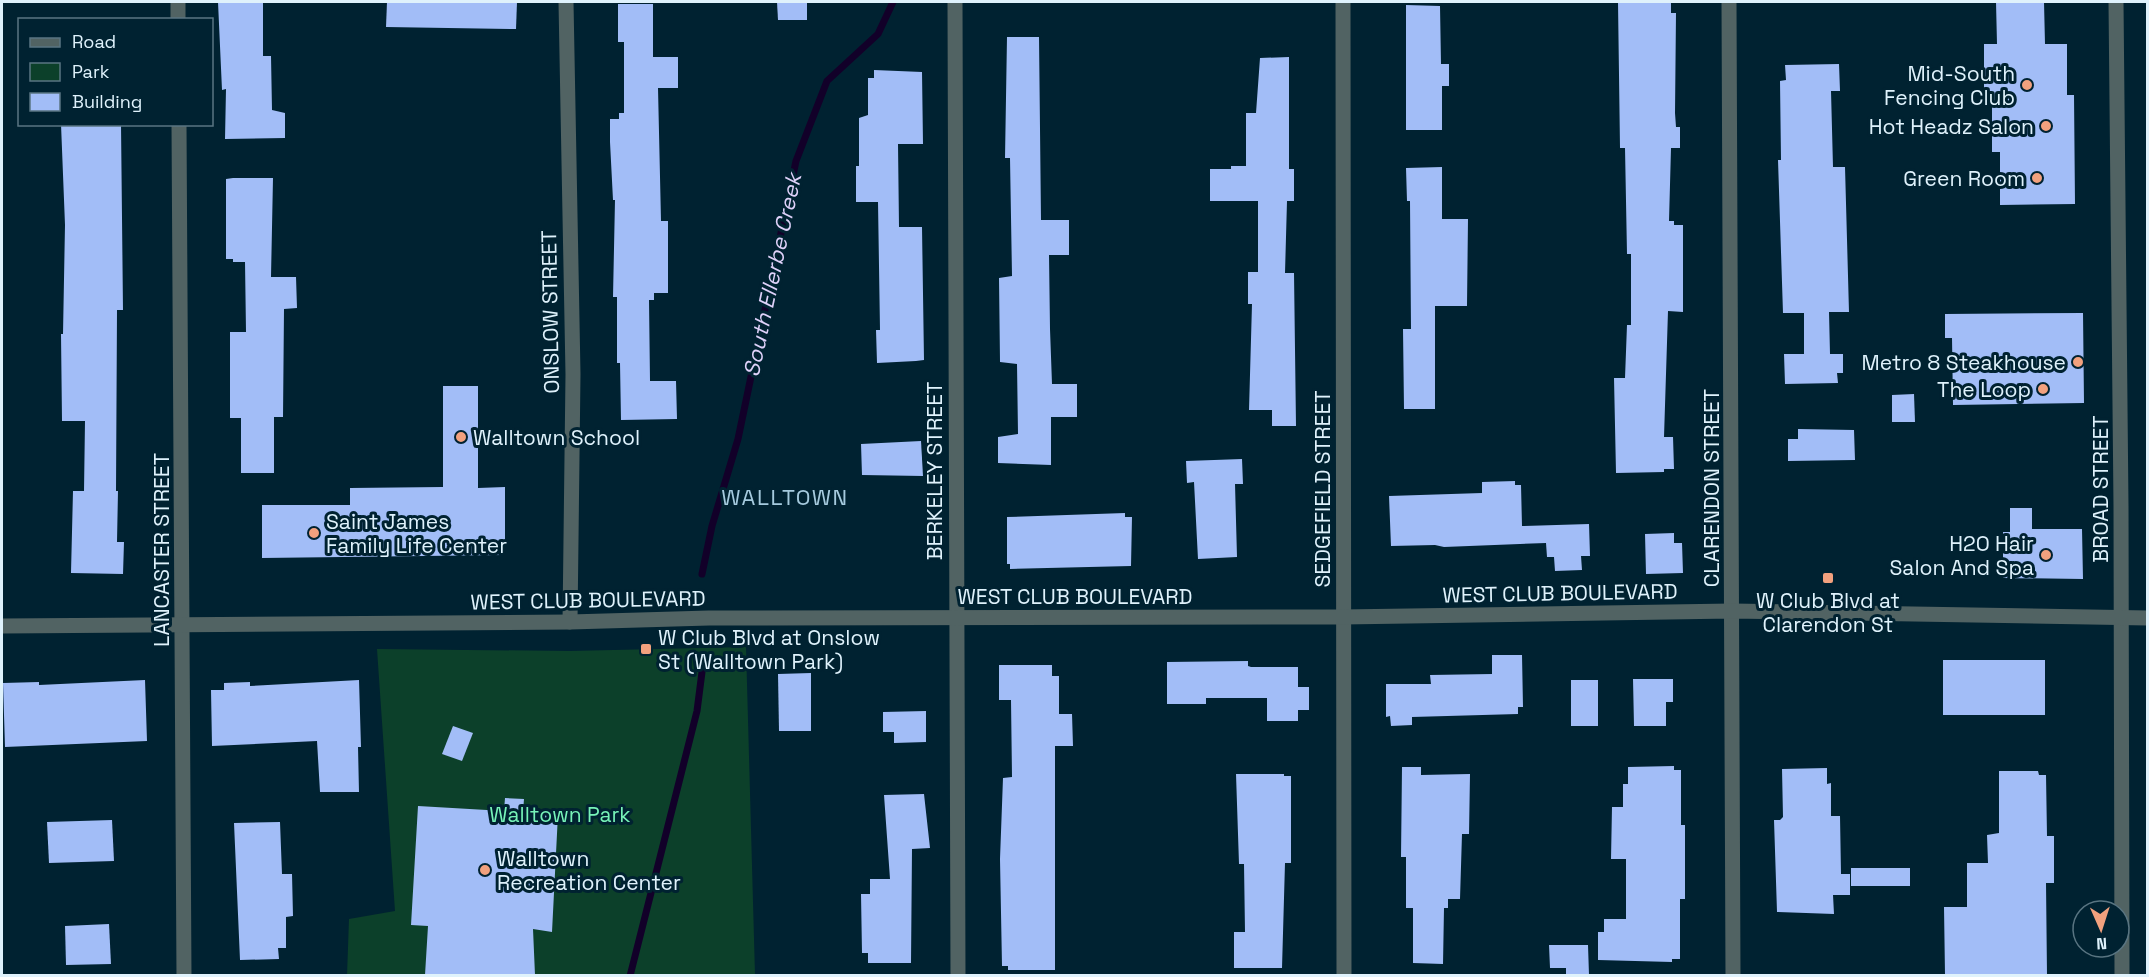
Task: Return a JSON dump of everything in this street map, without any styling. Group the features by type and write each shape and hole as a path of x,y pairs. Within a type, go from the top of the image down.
{"street":[{"path":"178,2 178,18"},
{"name":"ONSLOW STREET","path":"566,2 573,374 570,622"},
{"name":"BERKELEY STREET","path":"955,2 955,617 958,975"},
{"name":"SEDGEFIELD STREET","path":"1343,2 1344,975"},
{"name":"CLARENDON STREET","path":"1729,2 1733,975"},
{"name":"BROAD STREET","path":"2115,2 2122,975"},
{"name":"LANCASTER STREET","path":"179,126 184,975"},
{"name":"WEST CLUB BOULEVARD","path":"2,626 570,622 709,618 1342,617 1732,611 2148,618"}],"green space":[{"name":"Walltown Park","path":"746,647 755,975 347,976 349,919 395,911 377,649 570,651"}],"building":[{"path":"218,2 263,2 263,56 271,56 272,110 285,113 285,138 225,139 226,89 222,90"},
{"path":"387,2 517,2 516,29 386,27"},
{"path":"777,2 807,2 807,20 778,20"},
{"path":"1618,2 1671,2 1671,13 1676,13 1675,113 1676,127 1680,127 1680,148 1671,148 1669,221 1674,221 1674,225 1683,225 1683,312 1668,311 1664,437 1673,437 1674,469 1664,469 1664,472 1616,473 1614,378 1625,378 1627,325 1631,325 1631,254 1627,254 1625,148 1620,148"},
{"path":"1996,2 2044,2 2045,44 2067,44 2067,95 2074,95 2075,204 2000,205 2000,152 1992,152 1992,96 1984,96 1984,44 1997,44"},
{"path":"618,4 653,4 653,57 678,57 678,88 658,88 661,221 668,221 668,293 654,293 654,300 649,300 650,381 676,381 677,419 621,420 620,363 617,363 617,297 613,297 615,200 613,200 610,142 610,119 619,119 619,113 624,113 624,42 618,42"},
{"path":"1406,5 1440,6 1441,64 1449,64 1449,86 1442,86 1442,130 1406,130"},
{"path":"1007,37 1039,37 1041,220 1069,220 1069,255 1049,255 1052,384 1077,384 1077,417 1051,417 1051,465 998,463 998,437 1018,434 1017,364 1000,362 999,278 1012,276 1010,158 1005,158"},
{"path":"1289,57 1289,169 1294,169 1294,201 1287,201 1285,273 1294,273 1296,426 1272,426 1272,410 1249,410 1252,304 1248,304 1248,272 1258,272 1258,201 1210,201 1210,169 1246,166 1246,113 1256,113 1260,58"},
{"path":"1839,64 1840,91 1831,91 1833,167 1845,167 1849,312 1829,312 1830,354 1843,354 1843,373 1837,373 1838,383 1785,384 1784,354 1804,354 1804,313 1783,313 1778,160 1781,160 1780,81 1786,80 1785,65"},
{"path":"874,70 922,72 923,144 898,144 899,227 922,227 924,360 877,363 876,330 880,330 878,202 856,202 859,118 868,115 868,78 874,78"},
{"path":"61,126 121,126 123,310 117,310 116,491 118,491 117,542 124,542 123,574 71,573 73,491 84,491 85,421 62,421 61,334 63,334 65,225"},
{"path":"1442,167 1442,219 1468,219 1467,306 1435,306 1435,409 1404,409 1403,329 1411,329 1410,201 1407,201 1406,168"},
{"path":"273,178 271,277 296,277 297,308 284,309 283,417 274,417 274,473 241,473 241,418 230,418 230,332 246,332 245,262 233,262 233,259 226,259 226,179"},
{"path":"2083,313 2084,403 1953,405 1952,338 1945,338 1945,314"},
{"name":"Walltown School","path":"443,386 478,386 478,488 505,487 505,555 262,558 262,505 350,505 350,488 443,487"},
{"path":"1914,394 1915,422 1892,422 1892,395"},
{"path":"1798,429 1854,430 1855,460 1788,461 1788,439 1798,439"},
{"path":"921,441 923,476 862,475 861,444"},
{"path":"1242,459 1243,484 1235,484 1237,557 1198,559 1194,482 1187,483 1186,461"},
{"path":"1515,481 1515,485 1521,485 1522,526 1589,524 1590,556 1581,556 1582,570 1555,571 1554,557 1547,557 1546,543 1444,547 1435,545 1391,546 1389,496 1482,493 1482,482"},
{"name":"H2O Hair Salon And Spa","path":"2010,508 2032,508 2032,529 2082,529 2083,579 2003,578 2003,532 2010,532"},
{"path":"1125,513 1125,517 1132,517 1131,566 1010,569 1010,564 1007,564 1007,517"},
{"path":"1674,533 1674,543 1682,543 1683,573 1646,574 1645,534"},
{"path":"1492,655 1522,655 1523,707 1518,707 1518,714 1412,717 1412,725 1391,726 1390,716 1386,717 1386,684 1431,684 1430,675 1492,674"},
{"path":"1943,660 2045,660 2045,715 1943,715"},
{"path":"1248,661 1248,666 1251,667 1298,667 1298,687 1309,687 1309,710 1298,710 1298,721 1267,721 1267,698 1206,698 1206,704 1167,704 1167,662"},
{"path":"999,665 1052,665 1052,676 1059,676 1059,714 1072,714 1073,746 1055,746 1055,970 1008,970 1008,966 1002,966 1000,859 1003,778 1012,777 1011,700 999,700"},
{"path":"811,673 811,731 779,731 778,674"},
{"path":"1633,679 1673,679 1673,702 1666,702 1666,726 1634,726"},
{"path":"145,680 147,741 5,747 3,683 39,682 39,685"},
{"path":"359,680 361,747 358,747 359,792 320,792 317,741 212,746 211,690 224,690 224,683 250,682 250,686"},
{"path":"1571,680 1598,680 1598,726 1571,726"},
{"path":"926,711 926,742 894,743 894,732 883,732 883,712"},
{"path":"453,726 473,733 462,761 442,754"},
{"path":"1674,766 1674,770 1681,770 1681,825 1685,825 1685,899 1680,899 1680,959 1672,959 1672,962 1598,960 1598,932 1604,932 1604,919 1626,919 1626,859 1611,859 1612,807 1623,807 1623,784 1628,784 1628,767"},
{"path":"1402,767 1421,767 1421,775 1470,774 1469,834 1462,834 1460,899 1448,899 1448,908 1444,908 1443,964 1413,963 1413,908 1406,908 1406,857 1401,857"},
{"path":"1827,768 1827,784 1831,783 1831,816 1840,816 1841,874 1850,874 1850,895 1833,895 1834,914 1777,912 1774,820 1780,820 1783,817 1782,769"},
{"path":"1999,771 2038,771 2039,775 2046,775 2047,836 2054,836 2054,883 2046,883 2047,975 1945,975 1944,907 1967,907 1967,863 1988,863 1987,835 1999,833"},
{"path":"1236,774 1291,776 1291,863 1285,863 1282,968 1234,968 1234,932 1245,932 1244,864 1239,864"},
{"path":"924,794 930,848 912,849 911,963 868,963 868,953 862,953 861,894 870,894 870,879 890,879 884,795"},
{"name":"Walltown Recreation Center","path":"505,798 524,799 523,812 558,814 552,932 533,929 535,975 425,975 428,926 411,925 418,806 504,811"},
{"path":"112,820 114,861 49,863 47,822"},
{"path":"280,822 282,874 292,874 293,916 286,917 286,948 278,948 279,959 240,960 234,823"},
{"path":"1851,868 1910,868 1910,886 1851,886"},
{"path":"109,924 111,964 66,965 65,926"},
{"path":"1549,945 1588,945 1589,975 1566,975 1566,968 1550,968"}],"waterway":[{"name":"South Ellerbe Creek","path":"702,574 712,526 738,439 796,161 827,81 878,34 893,2"},
{"name":"South Ellerbe Creek","path":"630,976 697,711 702,672"}],"place":[{"name":"Mid-South Fencing Club","path":"2027,85"},
{"name":"Hot Headz Salon","path":"2046,126"},
{"name":"Green Room","path":"2037,178"},
{"name":"Metro 8 Steakhouse","path":"2078,362"},
{"name":"The Loop","path":"2043,389"},
{"name":"Walltown School","path":"461,437"},
{"name":"Saint James Family Life Center","path":"314,533"},
{"name":"H2O Hair Salon And Spa","path":"2046,555"},
{"name":"W Club Blvd at Clarendon St","path":"1828,578"},
{"name":"W Club Blvd at Onslow St (Walltown Park)","path":"646,649"},
{"name":"Walltown Recreation Center","path":"485,870"}],"district":[{"name":"WALLTOWN","path":"785,497"}]}
